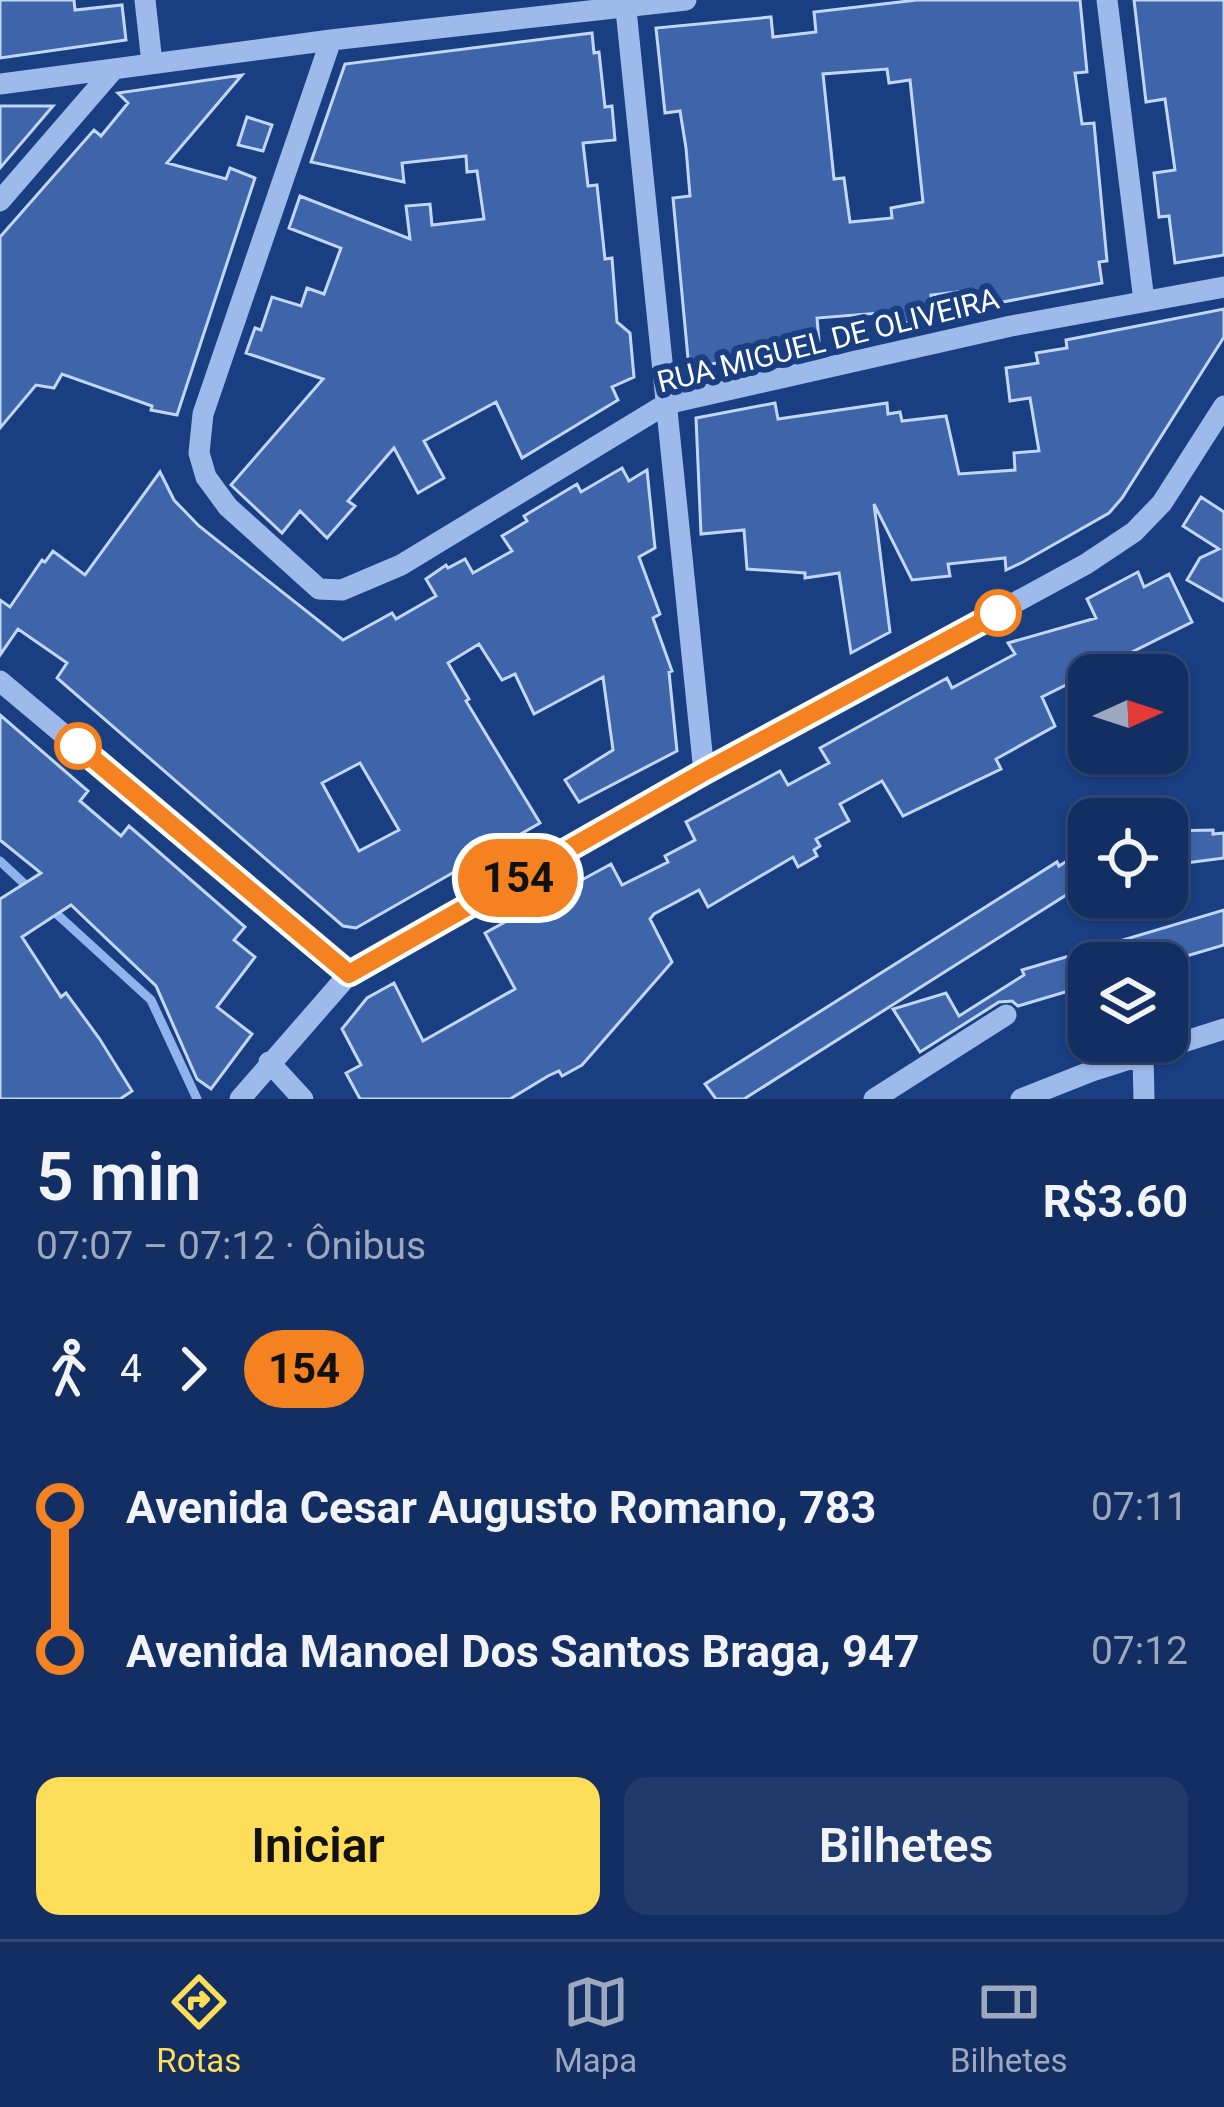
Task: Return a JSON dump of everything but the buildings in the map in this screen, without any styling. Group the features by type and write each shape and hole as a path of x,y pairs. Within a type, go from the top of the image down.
{"street":[{"path":"145,0 152,64"},
{"path":"0,83 625,3 686,0"},
{"path":"1106,0 1144,301"},
{"path":"625,3 704,772"},
{"name":"RUA MIGUEL DE OLIVEIRA","path":"331,40 203,414 199,453 206,477 227,507 319,590 342,590 400,565 666,404 1224,287"},
{"path":"0,201 114,68"},
{"path":"240,1099 349,974 704,772 1067,574 1134,532 1162,503 1224,406"},
{"path":"0,681 349,974"},
{"path":"874,1099 1006,1015"},
{"path":"1188,1041 1224,1029"},
{"path":"1021,1099 1126,1062"},
{"path":"1143,1062 1144,1099"},
{"path":"259,1099 276,1063"},
{"path":"276,1063 303,1099"}],"waterway":[{"path":"0,861 31,890"},
{"path":"48,906 151,1000 197,1099"}],"bus line":[{"name":"154","path":"78,746 349,974 704,772 998,613"}]}
